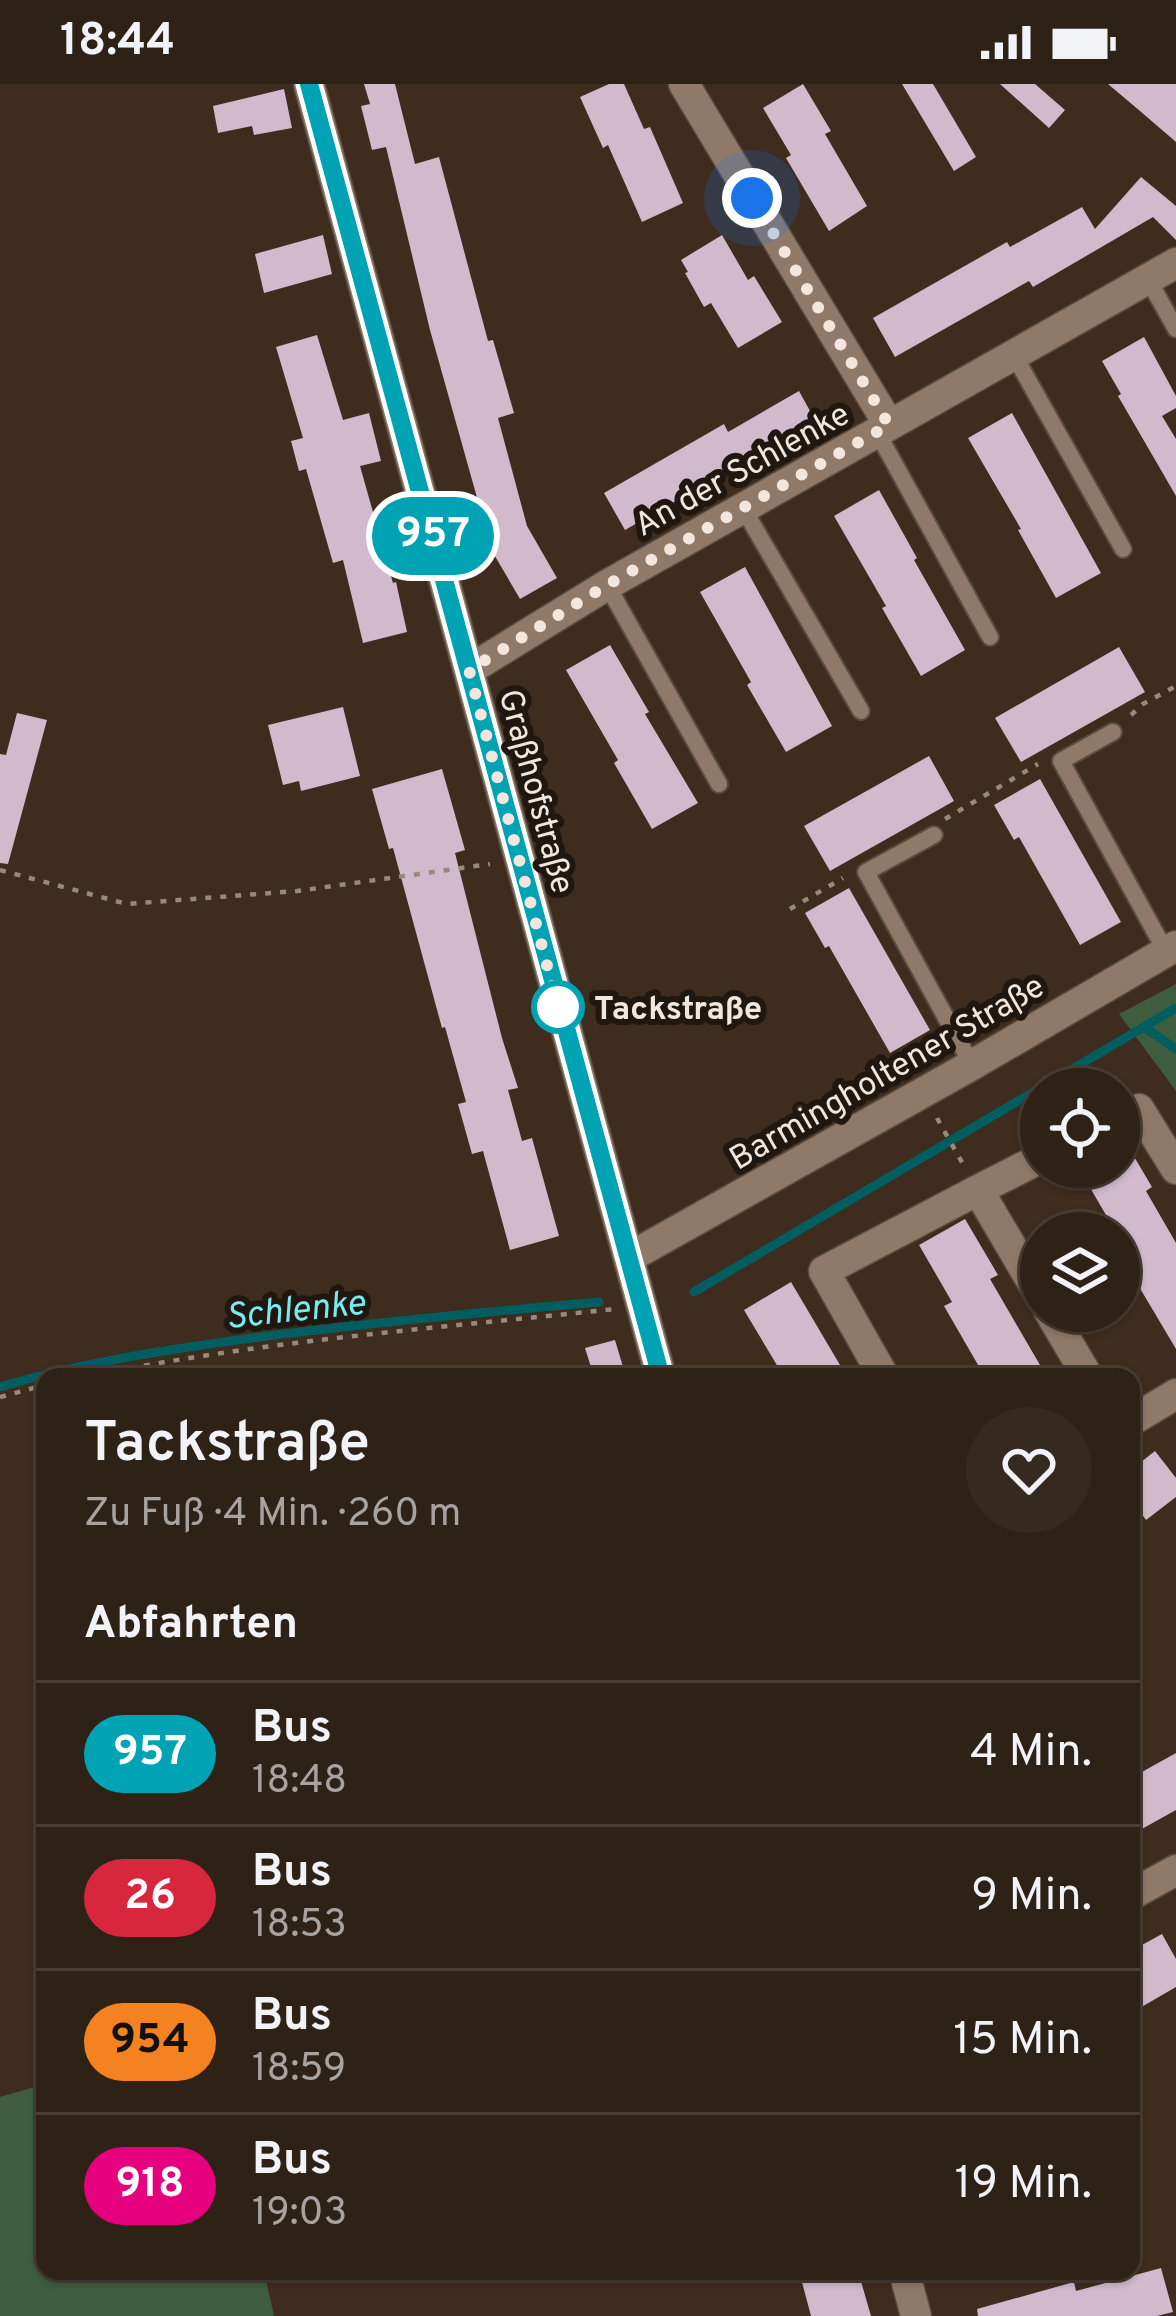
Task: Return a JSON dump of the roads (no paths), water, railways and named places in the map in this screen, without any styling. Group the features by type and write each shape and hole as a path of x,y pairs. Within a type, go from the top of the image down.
{"street":[{"name":"Graßhofstraße","path":"310,84 658,1368"},
{"path":"684,84 883,429"},
{"name":"An der Schlenke","path":"469,670 607,585 1176,263"},
{"name":"Barmingholtener Straße","path":"630,1258 1171,949"},
{"path":"1140,1111 1176,1169"},
{"path":"879,1368 824,1271 972,1180 1020,1165"},
{"path":"972,1180 1020,1261"},
{"path":"1061,1332 1083,1368"},
{"path":"1140,1415 1176,1394"},
{"path":"1140,1890 1176,1870"},
{"path":"906,2280 916,2316"}],"lane":[{"path":"1148,279 1176,329"},
{"path":"1014,355 1123,549"},
{"path":"883,429 990,637"},
{"path":"743,508 861,711"},
{"path":"607,585 719,784"},
{"path":"1112,732 1061,761 1171,949"},
{"path":"934,835 866,872 972,1065"}],"waterway":[{"name":"Schlenke","path":"694,1292 1176,1008"},
{"path":"1144,1027 1176,1049"},
{"name":"Schlenke","path":"76,1368 220,1343 599,1302"},
{"name":"Schlenke","path":"0,1387 36,1377"}],"place":[{"name":"Tackstraße","path":"558,1007"}]}
